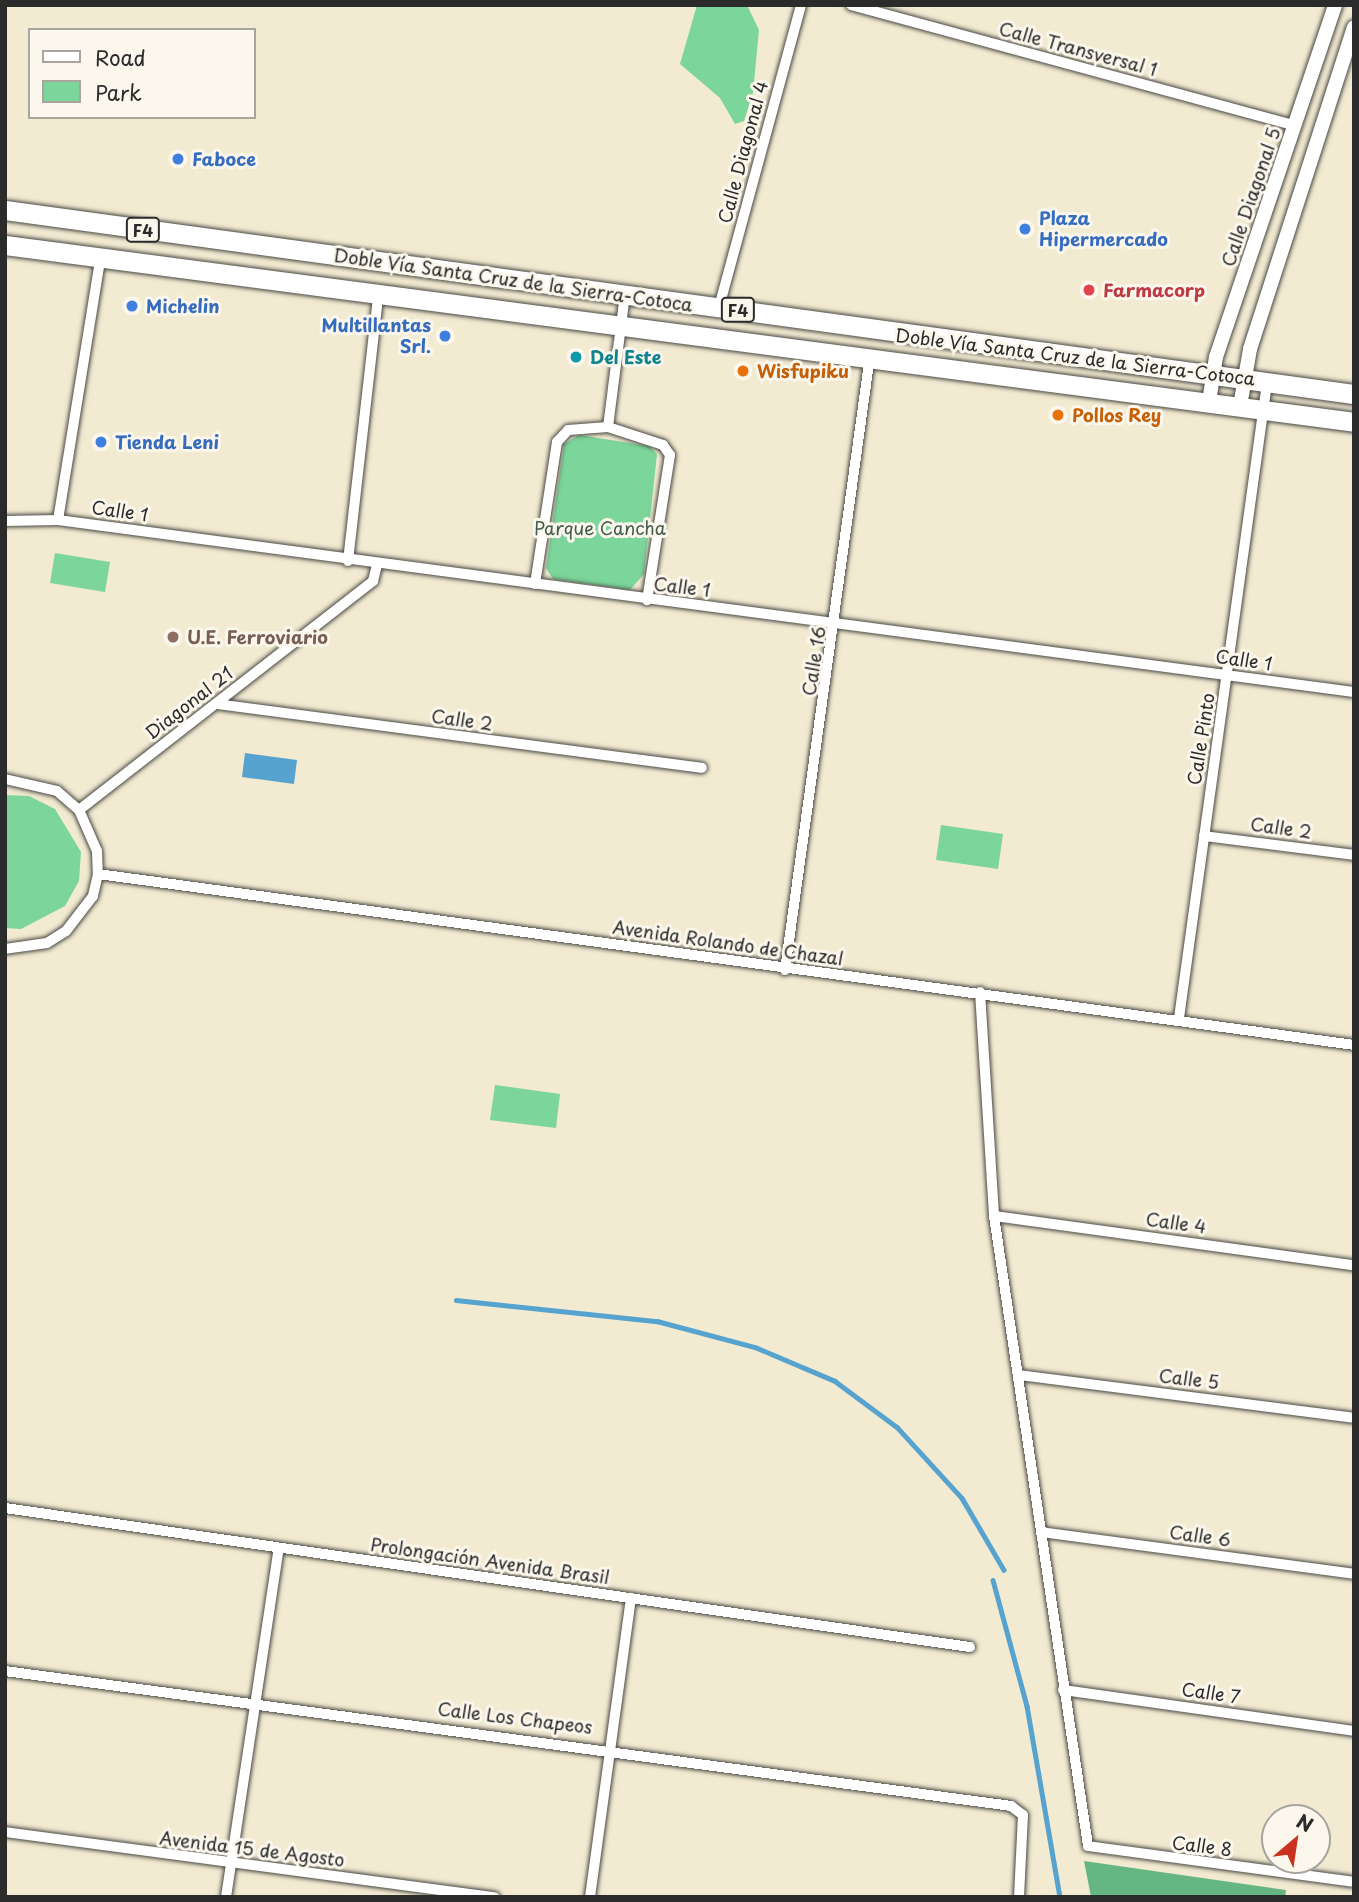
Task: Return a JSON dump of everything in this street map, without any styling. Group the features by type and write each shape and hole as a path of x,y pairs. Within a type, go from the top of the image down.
{"highway":[{"name":"Doble Vía Santa Cruz de la Sierra-Cotoca","path":"6,210 1354,394"},
{"name":"Doble Vía Santa Cruz de la Sierra-Cotoca","path":"9,243 1354,422"}],"street":[{"name":"Calle Diagonal 4","path":"719,307 800,5"},
{"name":"Calle Transversal 1","path":"850,5 1296,127"},
{"name":"Calle Diagonal 5","path":"1209,402 1212,375 1335,5"},
{"path":"1240,406 1243,379 1354,27"},
{"path":"58,520 101,254"},
{"path":"348,561 379,291"},
{"path":"608,426 625,295"},
{"name":"Calle 16","path":"785,970 837,625 870,356"},
{"name":"Calle Pinto","path":"1179,1018 1229,676 1261,409 1267,383"},
{"path":"535,583 557,442 568,430 608,426 663,445 670,454 647,600"},
{"name":"Calle 1","path":"5,522 58,520 377,565 535,583 1354,692"},
{"name":"Diagonal 21","path":"79,810 373,581 377,565"},
{"name":"Calle 2","path":"217,704 702,768"},
{"path":"5,779 57,791 79,810 97,851 98,874 93,896 66,931 47,943 5,949"},
{"name":"Calle 2","path":"1204,836 1354,855"},
{"name":"Avenida Rolando de Chazal","path":"98,874 785,970 1179,1018 1354,1045"},
{"path":"980,992 994,1216 1063,1690"},
{"name":"Calle 4","path":"994,1216 1354,1265"},
{"name":"Calle 5","path":"1019,1375 1354,1418"},
{"name":"Prolongación Avenida Brasil","path":"5,1508 970,1647"},
{"name":"Calle 6","path":"1041,1532 1354,1574"},
{"path":"226,1897 279,1548"},
{"path":"590,1897 631,1598"},
{"name":"Calle Los Chapeos","path":"5,1671 610,1748 1019,1809 1018,1897"},
{"name":"Calle 7","path":"1063,1690 1354,1731"},
{"name":"Calle 8","path":"1063,1690 1088,1846 1354,1882"},
{"name":"Avenida 15 de Agosto","path":"5,1832 230,1865 495,1897"}],"green space":[{"path":"697,5 747,5 759,30 753,92 744,121 735,124 720,98 680,64"},
{"name":"Parque Cancha","path":"579,435 649,446 657,454 644,574 630,590 553,579 546,568 564,444"},
{"path":"55,553 110,562 105,592 50,583"},
{"path":"5,795 29,796 55,809 81,852 79,881 65,906 21,929 5,928"},
{"path":"941,825 1003,834 998,869 936,860"},
{"path":"495,1085 560,1094 556,1128 490,1120"},
{"path":"1084,1861 1286,1890 1285,1897 1091,1897"}],"water":[{"path":"245,753 297,760 294,784 242,777"}],"waterway":[{"path":"456,1300 657,1321 755,1347 835,1381 897,1427 962,1498 1004,1570"},
{"path":"993,1580 1027,1706 1060,1897"}],"place":[{"name":"Faboce","path":"178,159"},
{"name":"Plaza Hipermercado","path":"1025,229"},
{"name":"Farmacorp","path":"1089,290"},
{"name":"Michelin","path":"132,306"},
{"name":"Multillantas Srl.","path":"445,336"},
{"name":"Del Este","path":"576,357"},
{"name":"Wisfupiku","path":"743,371"},
{"name":"Pollos Rey","path":"1058,415"},
{"name":"Tienda Leni","path":"101,442"},
{"name":"U.E. Ferroviario","path":"173,637"}]}
